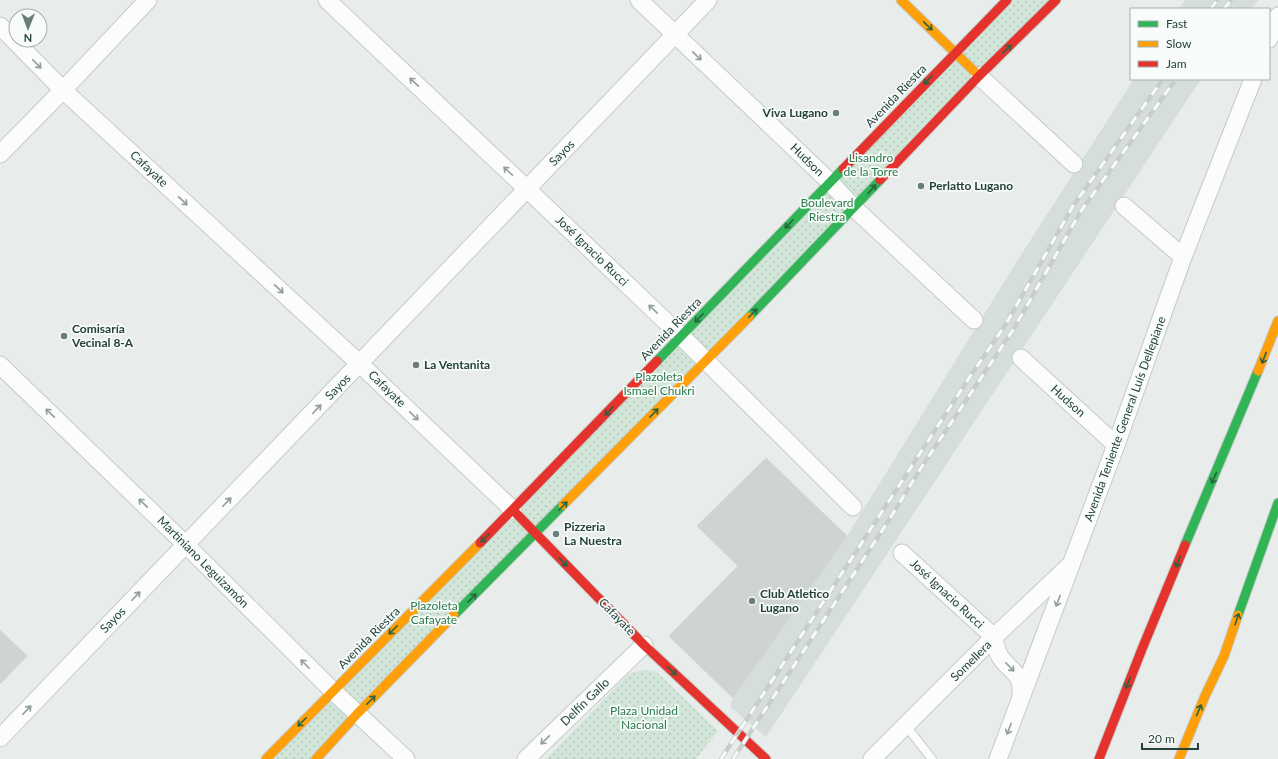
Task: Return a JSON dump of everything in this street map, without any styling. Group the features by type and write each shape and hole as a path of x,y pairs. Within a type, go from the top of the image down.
{"main road":[{"path":"901,0 979,76"},
{"name":"Avenida Riestra","path":"266,759 513,510 1007,0"},
{"path":"316,759 358,714 706,361 979,76 1056,0"},
{"path":"1099,759 1118,709 1193,526 1236,427 1278,321"},
{"path":"1179,759 1205,696 1224,656 1278,503"},
{"name":"Cafayate","path":"513,510 644,645 766,759"}],"street":[{"path":"0,154 148,0"},
{"name":"José Ignacio Rucci","path":"327,0 681,336 853,507"},
{"name":"Hudson","path":"639,0 830,182 854,208 974,320"},
{"name":"Sayos","path":"0,738 708,0"},
{"path":"1270,36 1278,16"},
{"name":"Cafayate","path":"0,26 63,90 360,364 513,510"},
{"path":"979,76 1074,164"},
{"name":"Avenida Teniente General Luís Dellepiane","path":"998,759 1116,445 1183,257 1253,80"},
{"path":"1124,206 1183,257"},
{"name":"Hudson","path":"1021,358 1116,445"},
{"name":"Martiniano Leguizamón","path":"0,365 186,545 333,691 406,759"},
{"name":"José Ignacio Rucci","path":"902,553 994,637 996,649 1002,659 1018,676 1021,687 1020,698"},
{"name":"Somellera","path":"872,759 994,637 1071,565"},
{"name":"Delfín Gallo","path":"526,759 644,645"}],"lane":[{"path":"906,726 932,759"}],"shaded area":[{"path":"1185,0 1258,0 1252,8 1180,8"},
{"path":"1133,80 1200,80 766,737 730,707 733,698 847,536 1019,258"}],"green space":[{"name":"Boulevard Riestra","path":"1007,0 1056,0 316,759 266,759"},
{"name":"Plaza Unidad Nacional","path":"643,670 655,671 718,731 696,759 546,759 629,674"}],"building":[{"name":"Club Atletico Lugano","path":"766,458 847,536 733,698 669,636 738,566 697,526"},
{"path":"0,630 27,656 0,684"}],"railway":[{"path":"1212,8 1217,0"},
{"path":"1225,8 1231,0"},
{"path":"721,759 971,375 1006,324 1073,206 1162,80"},
{"path":"733,759 889,520 921,468 1013,330 1081,211 1175,80"}],"traffic: fast":[{"path":"657,361 843,169"},
{"path":"749,317 880,180"},
{"path":"1185,545 1258,371"},
{"path":"1238,615 1278,503"},
{"path":"454,615 563,505"}],"traffic: slow":[{"path":"901,0 979,76"},
{"path":"563,505 749,317"},
{"path":"1258,371 1278,321"},
{"path":"266,759 480,543"},
{"path":"316,759 357,714 454,615"},
{"path":"1179,759 1205,696 1224,656 1238,615"}],"traffic: jam":[{"path":"843,169 1007,0"},
{"path":"880,180 979,76 1056,0"},
{"path":"480,543 657,361"},
{"path":"513,510 644,645 766,759"},
{"path":"1099,759 1185,545"}],"place":[{"name":"Viva Lugano","path":"836,113"},
{"name":"Perlatto Lugano","path":"921,186"},
{"name":"Comisaría Vecinal 8-A","path":"64,336"},
{"name":"La Ventanita","path":"416,365"},
{"name":"Pizzeria La Nuestra","path":"556,534"},
{"name":"Club Atletico Lugano","path":"752,601"}],"park label":[{"name":"Lisandro de la Torre","path":"871,165"},
{"name":"Plazoleta Ismael Chukri","path":"659,384"},
{"name":"Plazoleta Cafayate","path":"434,613"}]}
